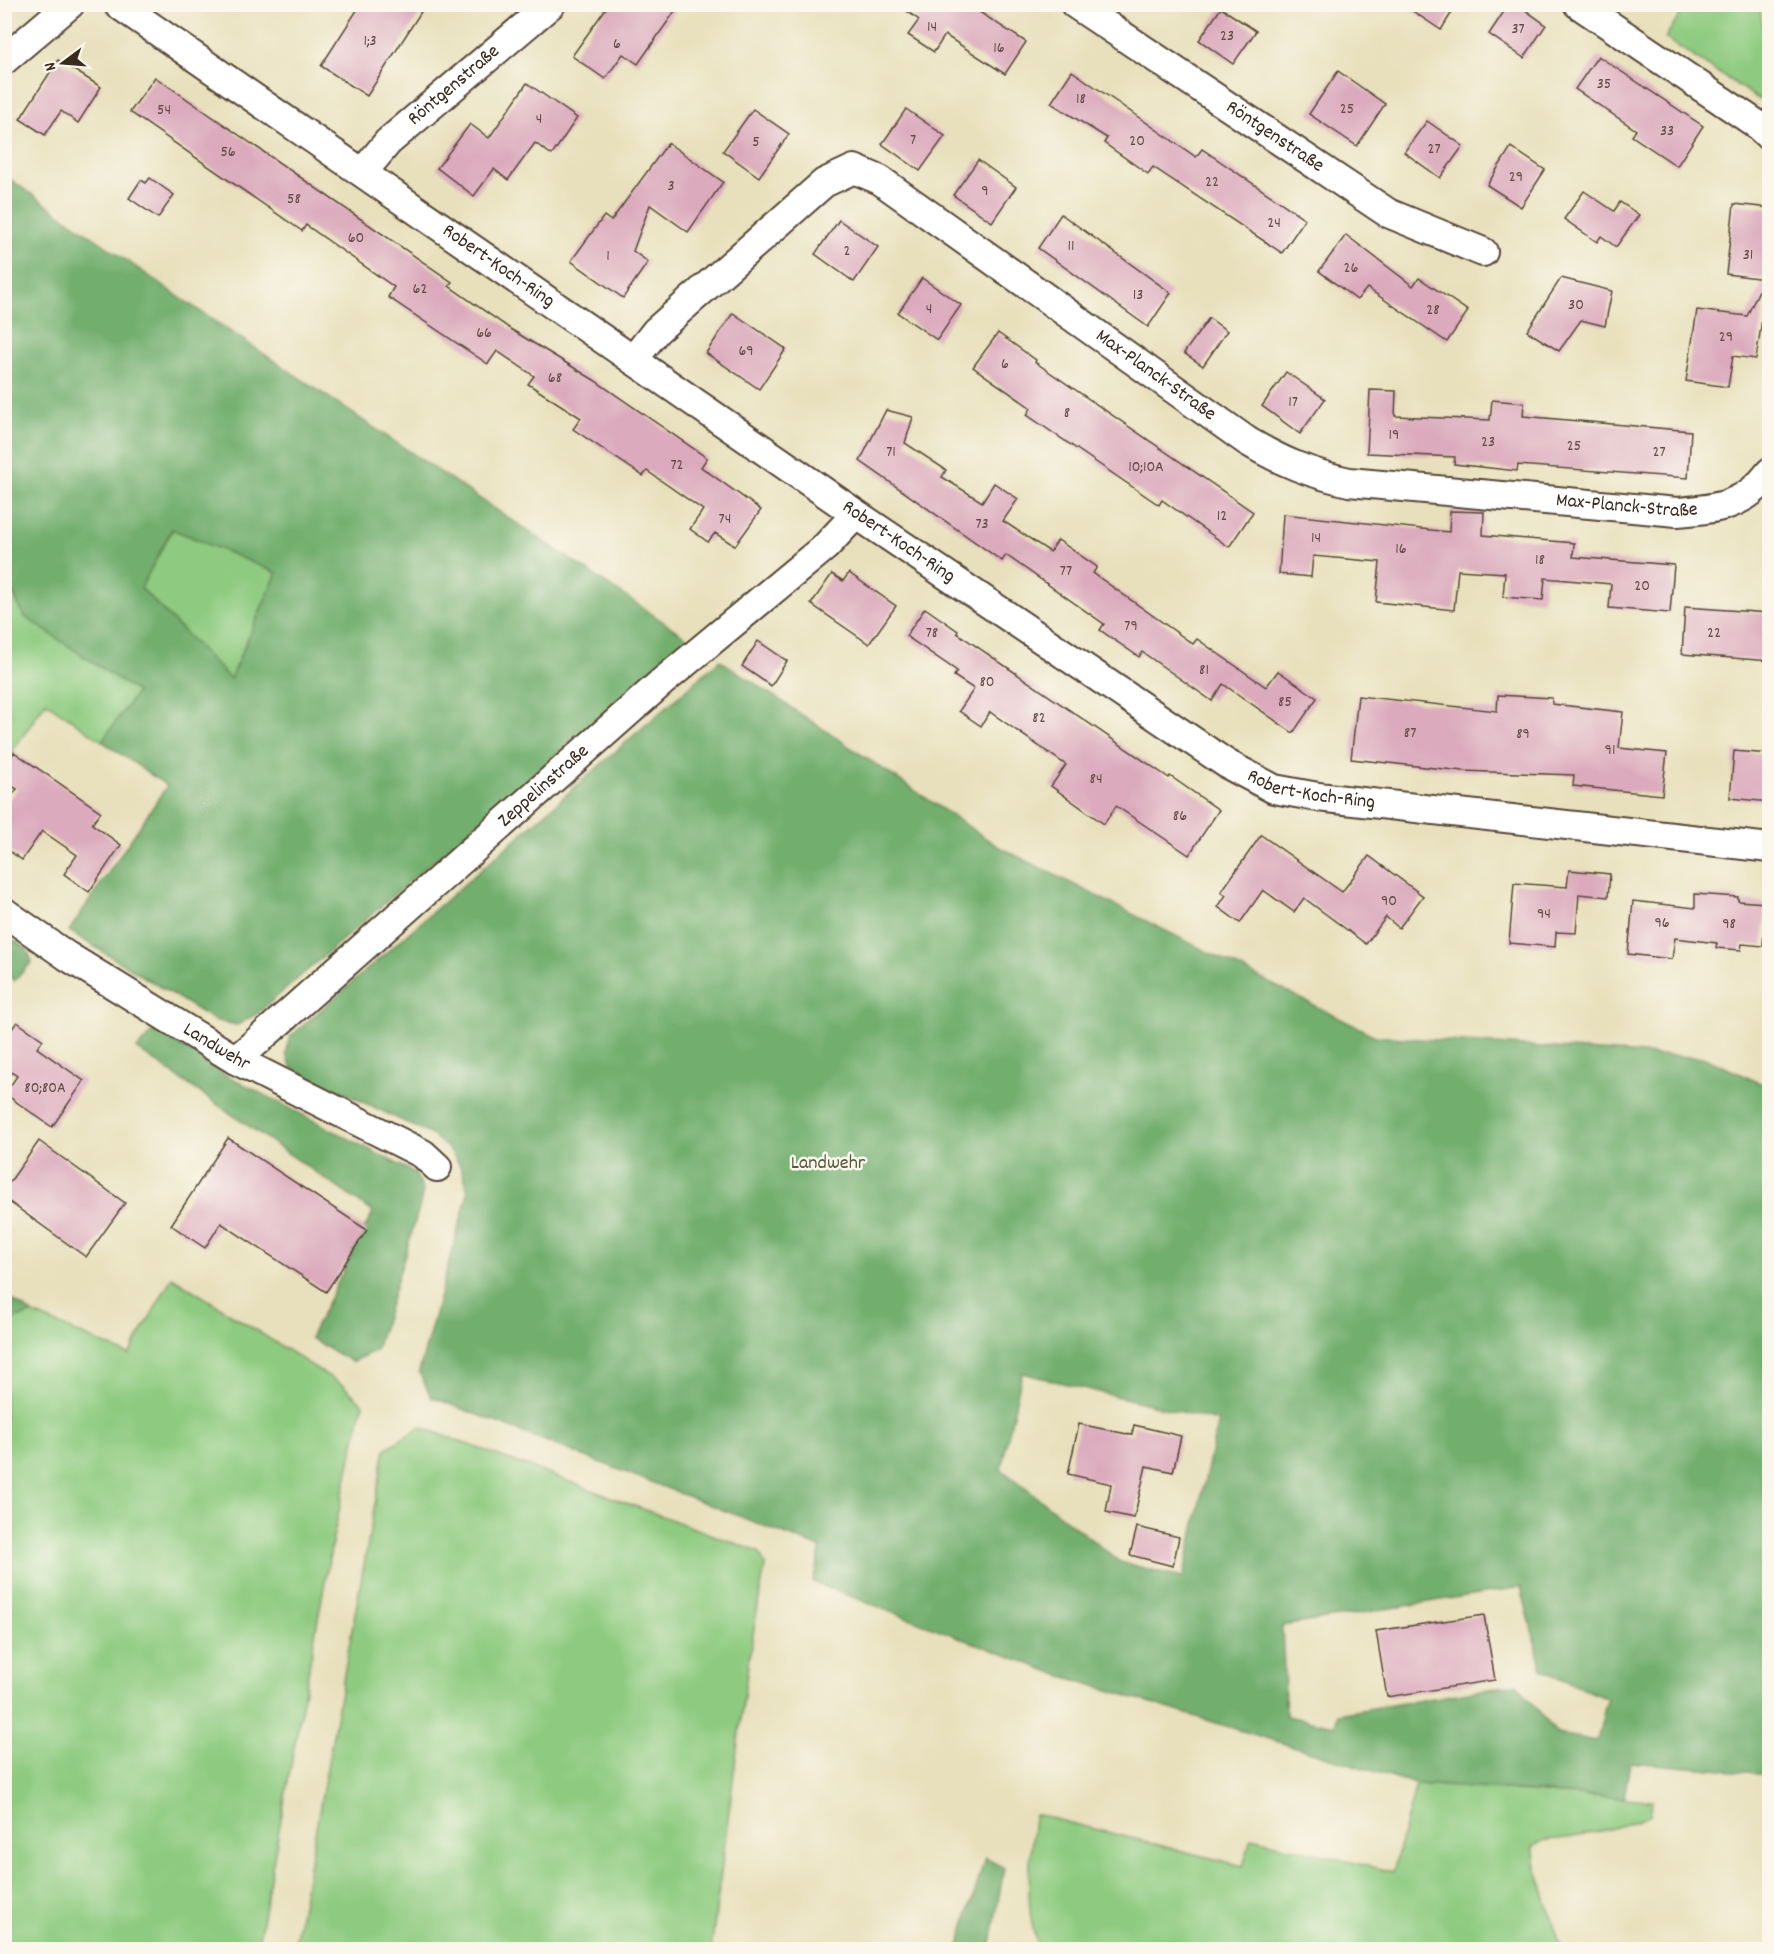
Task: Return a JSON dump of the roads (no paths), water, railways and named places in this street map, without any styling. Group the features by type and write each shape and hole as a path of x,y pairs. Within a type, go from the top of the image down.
{"street":[{"path":"4,60 70,4"},
{"name":"Robert-Koch-Ring","path":"118,4 856,514 1227,764 1274,789 1318,798 1770,848"},
{"name":"Röntgenstraße","path":"363,172 388,142 551,4"},
{"name":"Röntgenstraße","path":"1075,4 1388,213 1483,252"},
{"path":"1578,4 1755,123 1770,137"},
{"name":"Max-Planck-Straße","path":"633,360 656,331 824,183 854,170 880,180 1247,441 1279,460 1311,474 1349,482 1677,512 1710,509 1738,501 1758,488 1770,472"},
{"name":"Zeppelinstraße","path":"236,1060 662,682 826,546 856,514"},
{"name":"Landwehr","path":"4,912 67,956 236,1060 423,1154 437,1167"}]}
